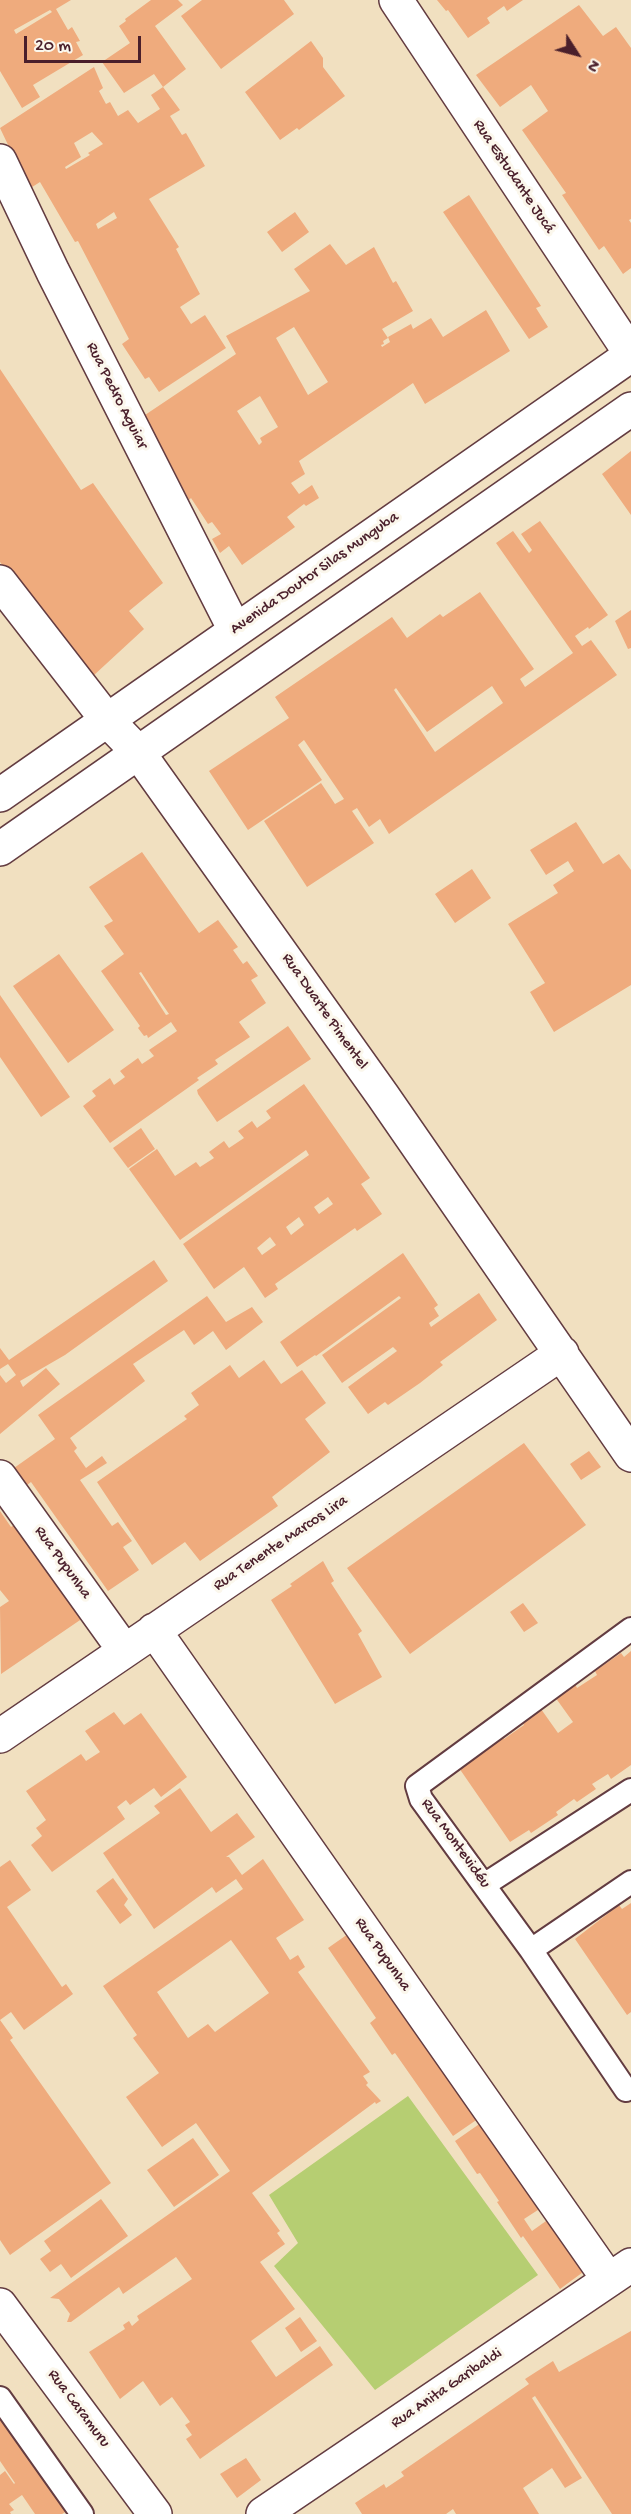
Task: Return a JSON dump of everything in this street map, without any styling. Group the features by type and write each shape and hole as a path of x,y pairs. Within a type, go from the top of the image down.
{"street":[{"name":"Rua Estudante Jucá","path":"396,0 631,355"},
{"name":"Rua Pedro Aguiar","path":"0,161 53,272 235,630"},
{"name":"Avenida Doutor Silas Munguba","path":"0,795 631,355"},
{"path":"0,849 631,409"},
{"name":"Rua Duarte Pimentel","path":"0,582 107,720 138,752 562,1353 631,1455"},
{"name":"Rua Tenente Marcos Lira","path":"0,1736 562,1353"},
{"name":"Rua Pupunha","path":"0,1477 124,1650"},
{"name":"Rua Pupunha","path":"154,1630 620,2272"},
{"name":"Rua Anita Garibaldi","path":"263,2514 620,2272"},
{"name":"Rua Caramuru","path":"0,2305 155,2514"}],"lane":[{"name":"Rua Montevidéu","path":"626,2090 531,1950 421,1800 417,1786 631,1629"},
{"path":"484,1886 631,1790"},
{"path":"531,1950 631,1882"},
{"path":"0,2398 82,2514"}],"green space":[{"path":"408,2096 538,2275 375,2390 274,2266 298,2243 269,2195"}],"building":[{"path":"0,0 71,0 56,9 68,30 72,27 80,41 76,42 83,55 33,85 40,97 22,108 0,71","holes":["50,10 52,12 16,34 14,30"]},
{"path":"151,0 178,0 183,5 155,26 186,69 163,87 154,74 124,93 102,62 130,43 119,26 126,21 125,19"},
{"path":"202,0 284,0 294,14 221,69 181,16"},
{"path":"437,0 523,0 507,11 504,6 487,18 490,23 468,38 448,10 446,11"},
{"path":"579,5 603,36 616,27 631,48 631,219 629,220 631,223 631,268 623,274 604,246 599,250 562,195 566,193 522,130 548,111 531,85 500,107 476,75"},
{"path":"311,41 323,58 323,67 345,96 299,130 297,128 280,140 245,92"},
{"path":"94,67 103,88 99,91 106,104 110,102 118,116 128,110 138,123 160,109 151,95 163,87 180,110 170,116 182,135 186,133 205,166 149,199 179,247 176,249 200,294 180,307 191,324 205,315 226,348 159,392 149,377 145,379 122,344 129,339 78,241 75,242 40,182 29,189 0,128","holes":["92,132 103,144 88,153 90,155 66,169 65,167 81,157 74,143","114,212 117,218 98,229 96,224"]},
{"path":"469,195 541,306 536,308 548,327 529,339 443,212"},
{"path":"295,212 309,232 282,252 267,232"},
{"path":"330,244 346,265 374,247 393,283 396,281 413,311 382,329 388,338 383,341 382,347 390,342 388,337 411,324 413,329 431,318 443,337 486,310 510,351 425,404 413,383 299,461 305,474 291,483 299,494 312,485 319,498 306,506 304,504 287,517 295,527 242,565 229,546 220,553 212,539 221,534 212,522 208,524 191,498 189,500 145,415 236,354 226,336 310,291 294,269","holes":["294,327 328,382 308,395 276,338","260,396 278,427 260,438 262,442 259,445 237,411"]},
{"path":"0,369 81,490 93,483 163,583 129,611 144,629 93,676 0,562"},
{"path":"631,451 631,515 602,474"},
{"path":"540,521 608,615 575,636 582,646 591,640 617,675 389,834 380,819 369,827 357,808 352,811 374,843 307,887 264,821 321,783 335,804 344,799 304,740 298,745 322,780 248,830 209,771 289,718 275,697 392,617 407,638 440,614 443,617 480,592 534,669 520,679 525,687 573,653 496,543 513,531 529,553 532,550 521,534","holes":["492,686 503,703 435,752 394,690 396,688 427,732"]},
{"path":"631,610 631,648 628,649 615,621"},
{"path":"576,822 603,864 619,854 631,870 631,985 554,1032 530,992 545,983 508,924 558,893 553,885 574,871 568,861 546,875 530,850"},
{"path":"142,852 199,933 218,920 238,947 233,950 243,964 247,961 258,976 251,980 266,1003 239,1022 250,1037 215,1060 218,1064 197,1078 199,1080 110,1143 83,1106 96,1096 92,1091 110,1078 114,1085 125,1077 120,1071 138,1058 142,1064 154,1056 149,1050 177,1031 171,1022 148,1038 147,1035 144,1036 138,1028 140,1026 101,971 124,954 104,926 113,921 89,887","holes":["141,972 169,1014 166,1015 139,973"]},
{"path":"472,869 491,898 455,923 435,894"},
{"path":"59,954 114,1030 68,1063 13,986"},
{"path":"0,995 70,1097 41,1117 0,1057"},
{"path":"288,1026 311,1059 217,1122 197,1090"},
{"path":"304,1084 370,1178 361,1184 382,1214 357,1231 355,1228 275,1284 278,1289 265,1298 244,1267 214,1289 183,1244 309,1155 306,1150 180,1240 129,1169 157,1149 175,1176 196,1162 200,1167 214,1158 209,1152 224,1141 229,1148 244,1138 238,1131 252,1121 257,1128 271,1118 266,1111","holes":["328,1197 333,1204 319,1214 314,1207","299,1217 304,1225 291,1235 286,1227","270,1237 276,1245 262,1255 257,1248"]},
{"path":"141,1128 155,1149 128,1168 113,1148"},
{"path":"403,1253 438,1305 434,1308 439,1316 429,1323 431,1327 479,1293 497,1320 440,1362 443,1365 420,1383 388,1405 385,1402 368,1414 348,1387 397,1351 393,1347 342,1383 322,1355 401,1298 399,1296 316,1356 297,1367 280,1342"},
{"path":"154,1260 168,1281 65,1355 20,1381 23,1387 46,1368 60,1384 0,1434 0,1375 6,1383 16,1375 8,1364 0,1369 0,1348 9,1360"},
{"path":"207,1296 226,1322 252,1307 263,1322 226,1350 213,1331 194,1345 184,1330 133,1364 145,1381 70,1438 77,1448 74,1451 86,1468 102,1456 107,1463 80,1480 112,1526 118,1522 132,1541 123,1547 139,1570 108,1591 31,1482 27,1485 14,1468 55,1439 38,1415"},
{"path":"264,1360 281,1384 302,1370 326,1403 305,1419 330,1452 272,1497 278,1506 200,1561 185,1542 152,1565 97,1482 187,1419 184,1416 199,1405 191,1393 230,1365 239,1378"},
{"path":"524,1443 586,1525 410,1654 347,1568"},
{"path":"589,1451 601,1467 581,1480 570,1464"},
{"path":"0,1511 11,1527 23,1519 86,1616 1,1674 0,1607 9,1601 0,1590"},
{"path":"323,1561 334,1581 331,1583 362,1631 358,1634 382,1677 335,1704 271,1600"},
{"path":"523,1603 538,1623 524,1632 510,1612"},
{"path":"631,1651 631,1765 611,1779 608,1774 592,1784 596,1789 577,1802 574,1799 556,1812 558,1815 531,1833 529,1830 510,1842 459,1768 478,1755 476,1752 502,1735 504,1739 524,1725 522,1722 541,1709 558,1733 573,1722 555,1697 575,1684 577,1688 597,1675 595,1671 621,1653 624,1657"},
{"path":"114,1712 124,1725 141,1713 187,1777 161,1797 154,1788 130,1805 126,1800 117,1807 125,1819 52,1872 31,1845 42,1836 36,1828 46,1820 26,1791 81,1754 86,1761 100,1752 85,1731"},
{"path":"180,1788 211,1832 237,1813 255,1837 226,1857 229,1857 242,1875 263,1859 304,1920 276,1938 290,1960 298,1955 305,1967 298,1972 370,2072 363,2076 368,2083 366,2085 381,2101 376,2104 375,2102 252,2193 280,2231 277,2233 285,2244 260,2262 295,2309 251,2341 276,2377 320,2346 333,2365 200,2459 186,2439 192,2435 185,2425 190,2422 172,2397 160,2406 143,2381 120,2399 89,2352 125,2329 123,2325 129,2321 132,2326 139,2320 137,2316 192,2279 176,2257 123,2294 119,2287 71,2322 67,2322 70,2314 59,2299 50,2298 230,2171 196,2123 162,2147 126,2097 159,2073 133,2038 137,2035 103,1986 243,1889 236,1879 216,1893 212,1887 154,1929 103,1853 160,1813 154,1806","holes":["231,1940 269,1993 215,2032 208,2024 188,2038 157,1992"]},
{"path":"10,1860 31,1890 7,1907 62,1987 66,1984 73,1994 24,2030 11,2012 0,2020 0,1867"},
{"path":"113,1878 128,1899 124,1905 132,1915 120,1924 96,1891"},
{"path":"631,1903 631,2012 627,2015 575,1939 619,1905 622,1909"},
{"path":"348,1934 485,2114 453,2136 395,2053 392,2055 370,2023 376,2018 328,1948"},
{"path":"0,2020 13,2038 10,2040 111,2183 10,2255 0,2240"},
{"path":"485,2120 541,2208 524,2219 532,2231 553,2216 590,2267 560,2289 523,2236 521,2238 480,2173 477,2174 455,2141"},
{"path":"193,2138 219,2175 174,2207 147,2170"},
{"path":"101,2199 128,2236 71,2278 61,2264 50,2272 40,2259 51,2251 44,2241"},
{"path":"300,2317 317,2341 301,2352 285,2328"},
{"path":"631,2331 631,2514 612,2514 535,2396 532,2398 582,2478 565,2488 552,2468 523,2488 539,2514 456,2514 453,2509 446,2514 362,2514 355,2503 384,2484 386,2488 404,2476 401,2472 529,2384 525,2379 553,2361 559,2372"},
{"path":"0,2407 70,2509 62,2514 35,2514 22,2495 9,2504 14,2510 10,2512 11,2514 0,2514 0,2475 5,2471 15,2483 0,2461"},
{"path":"246,2458 261,2480 237,2498 220,2474"}]}
